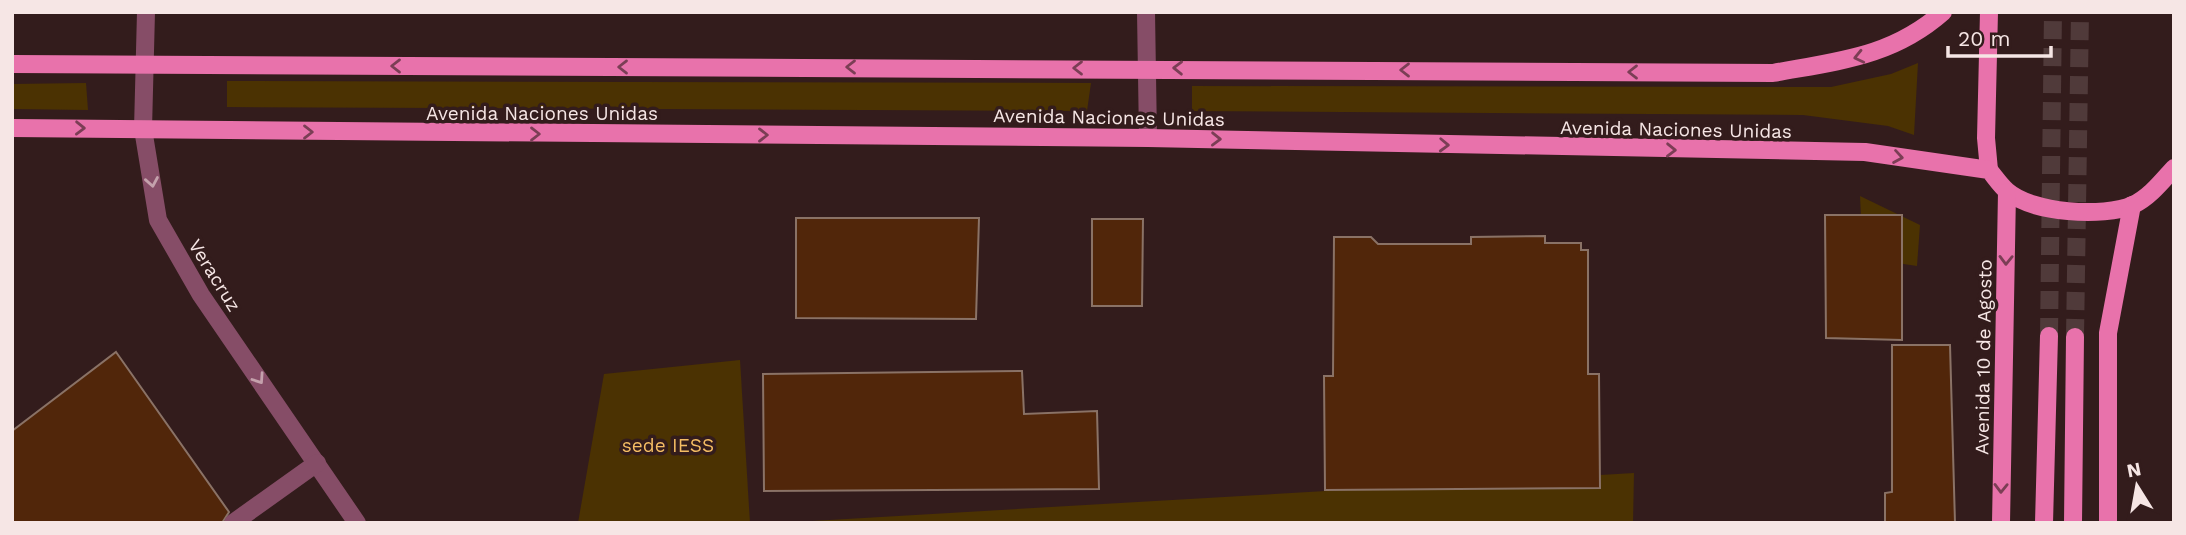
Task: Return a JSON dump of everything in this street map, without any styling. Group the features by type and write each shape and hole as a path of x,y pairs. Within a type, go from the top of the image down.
{"main road":[{"path":"12,64 1773,73 1892,48 1921,31 1943,12"},
{"path":"1989,12 1986,138 1989,170 2007,192 2038,208 2101,212 2132,205 2150,194 2174,168"},
{"name":"Avenida Naciones Unidas","path":"12,128 1148,138 1865,152 1989,170"},
{"name":"Avenida 10 de Agosto","path":"2001,523 2007,192"},
{"path":"2108,523 2108,333 2132,205"},
{"path":"2044,523 2049,336"},
{"path":"2073,523 2075,337"}],"street":[{"name":"Veracruz","path":"146,12 143,129 158,220 201,295 357,523"},
{"path":"1146,12 1148,138"},
{"path":"233,523 317,463"}],"green space":[{"path":"1918,63 1914,135 1888,126 1803,115 1192,111 1192,86 1831,87 1891,74"},
{"path":"227,81 1091,83 1087,111 227,107"},
{"path":"86,83 88,110 12,109 12,84"},
{"path":"1860,196 1920,225 1917,266 1863,258"},
{"name":"sede IESS","path":"740,360 750,523 578,523 604,374"},
{"path":"1634,473 1633,523 778,523"}],"building":[{"path":"1825,215 1902,215 1902,340 1826,338"},
{"path":"796,218 979,218 976,319 796,318"},
{"path":"1092,219 1143,219 1142,306 1092,306"},
{"path":"1545,236 1545,243 1581,243 1581,250 1588,250 1588,374 1599,374 1600,488 1325,490 1324,376 1333,376 1334,237 1371,237 1378,244 1471,244 1471,237"},
{"path":"1892,345 1950,345 1955,523 1885,523 1885,493 1892,492"},
{"path":"116,352 229,512 222,523 12,523 12,431"},
{"path":"1022,371 1024,414 1097,411 1099,489 764,491 763,374"}],"tunnel":[{"path":"2049,336 2053,12"},
{"path":"2075,337 2080,12"}]}
